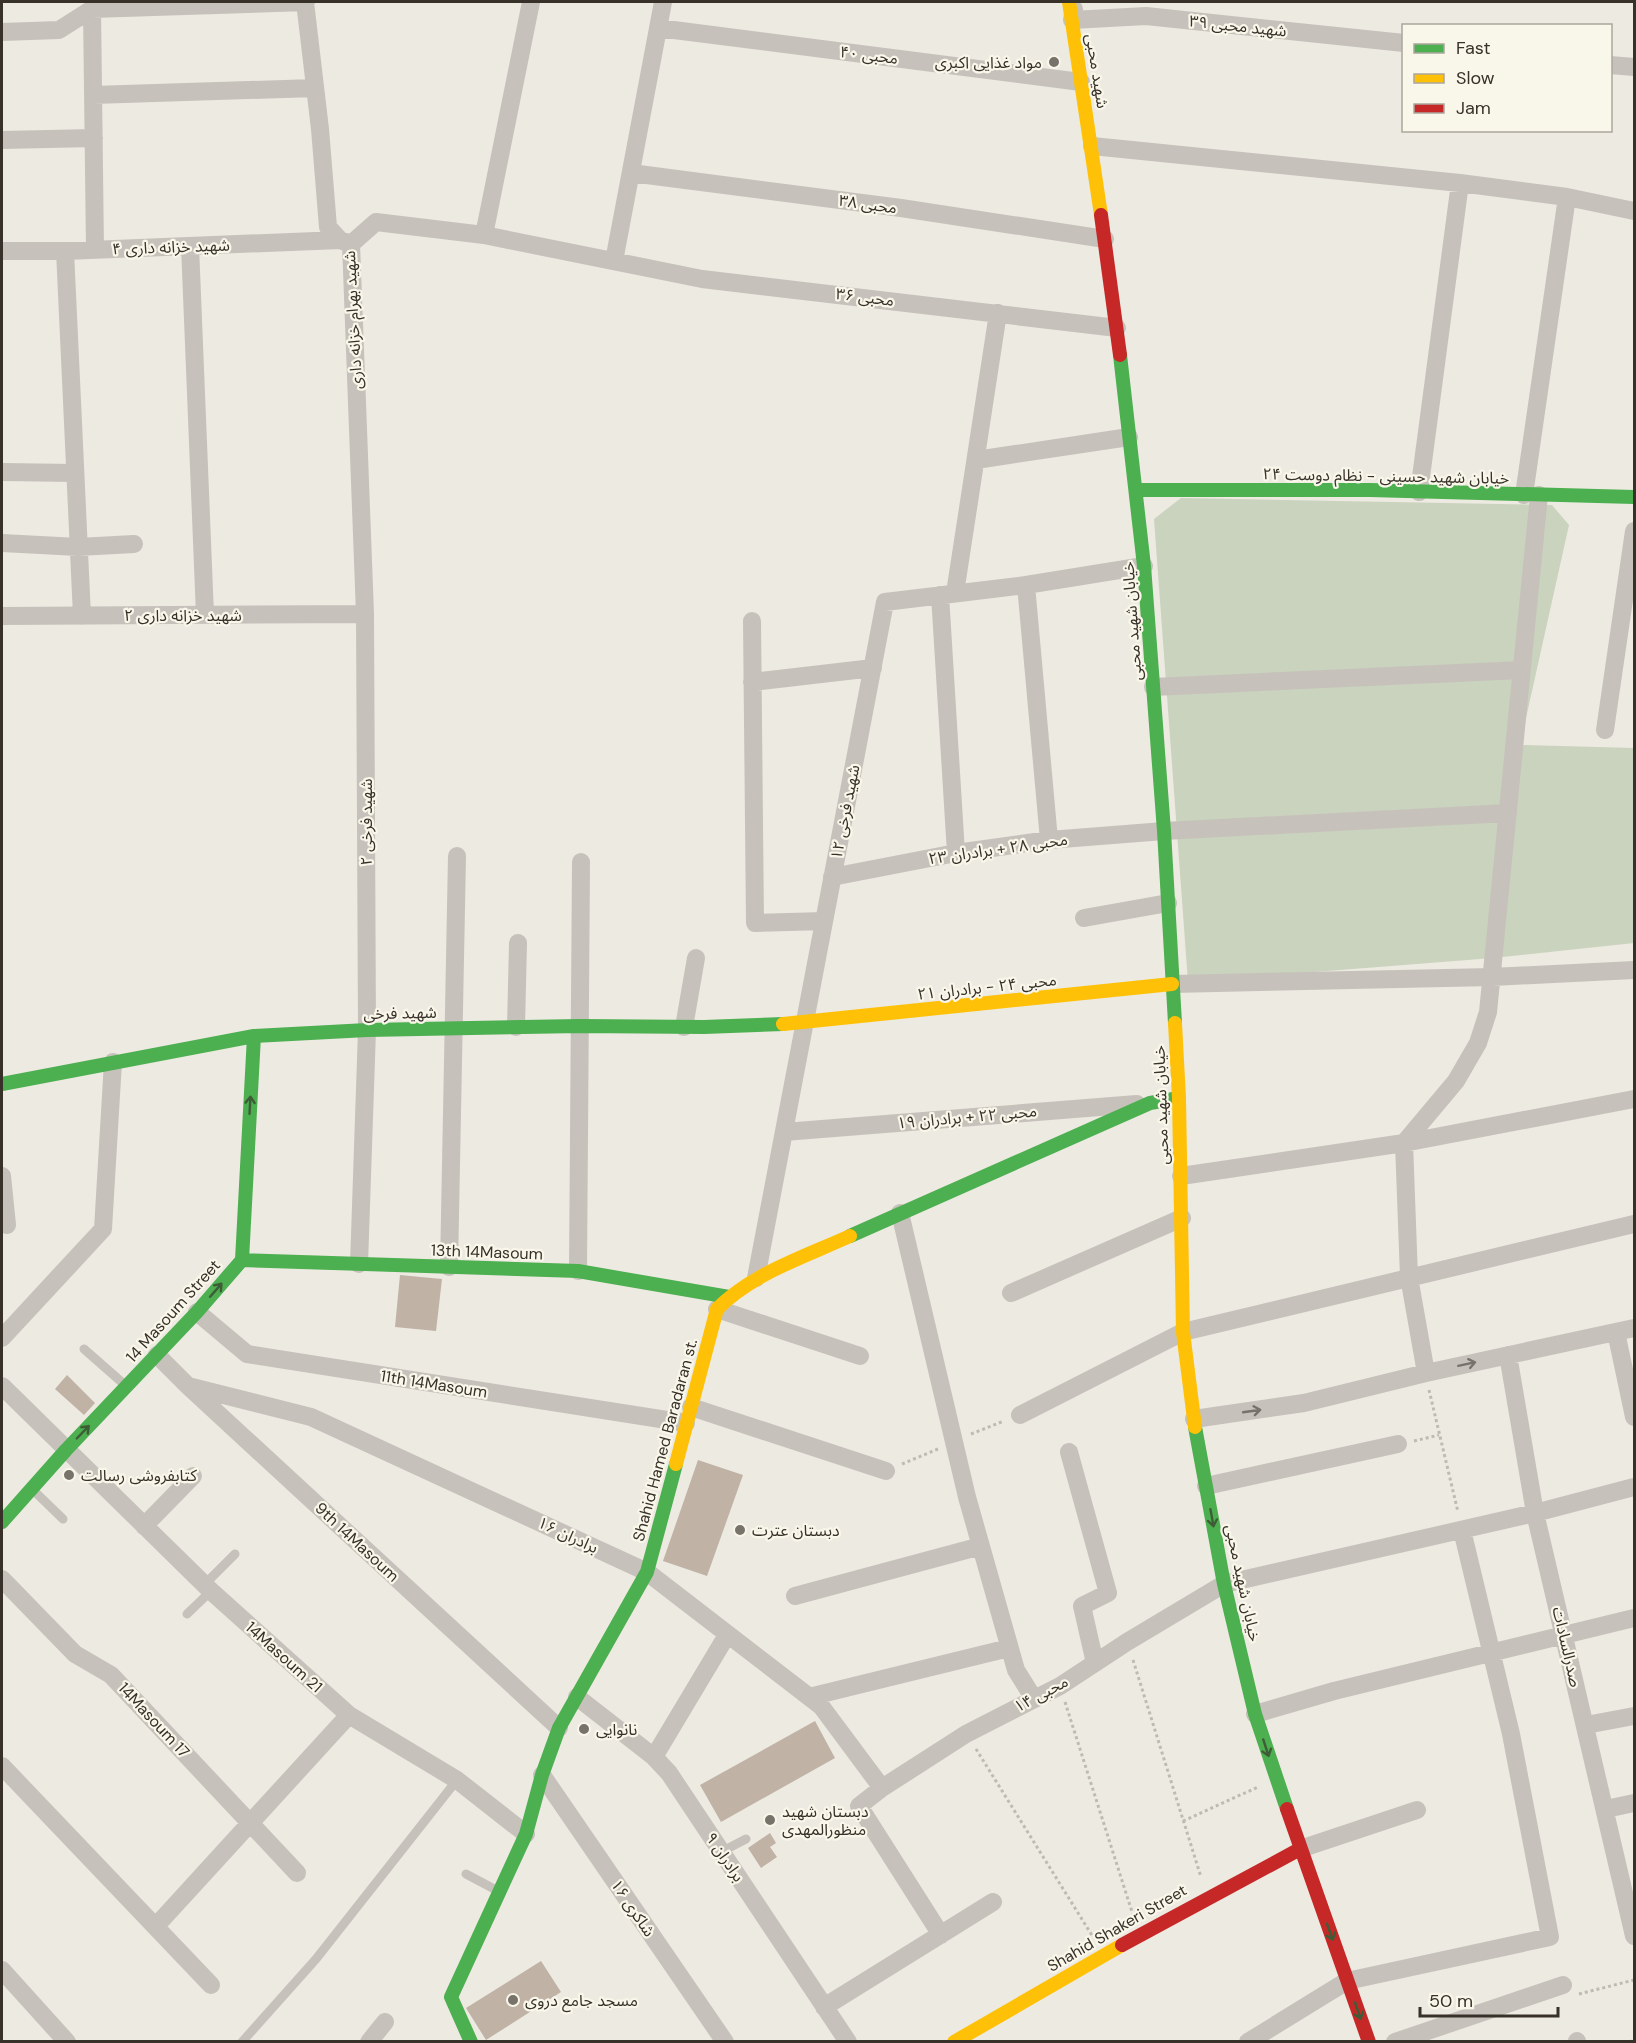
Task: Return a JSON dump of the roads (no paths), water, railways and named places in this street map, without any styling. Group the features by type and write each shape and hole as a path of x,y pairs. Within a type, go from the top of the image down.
{"street":[{"path":"2,32 59,30 92,9 305,2"},
{"name":"شهید بهرام خزانه داری","path":"305,2 328,227 345,242 365,614"},
{"path":"484,235 531,2"},
{"path":"614,261 663,2"},
{"name":"شهید محبی","path":"1069,2 1092,146"},
{"path":"1072,20 1075,2"},
{"path":"92,9 95,249"},
{"name":"شهید محبی ۳۹","path":"1072,20 1146,16 1402,43"},
{"name":"محبی ۴۰","path":"658,28 1081,82"},
{"path":"1612,64 1635,67"},
{"path":"93,95 315,88"},
{"path":"2,140 94,138"},
{"path":"1092,146 1460,183 1567,197 1635,211"},
{"name":"خیابان شهید محبی","path":"1092,146 1117,328 1144,566 1164,831 1179,1098 1183,1332 1194,1419 1224,1584 1255,1714 1300,1849 1369,2042"},
{"name":"محبی ۳۸","path":"631,173 901,208 1105,239"},
{"path":"1419,492 1460,183"},
{"path":"1426,1373 1408,1277 1404,1143 1456,1081 1478,1043 1488,1012 1522,670 1531,495 1567,197"},
{"name":"محبی ۳۶","path":"345,242 376,222 484,235 702,279 1117,328"},
{"name":"شهید خزانه داری ۴","path":"2,251 345,242"},
{"path":"190,246 205,615"},
{"path":"65,251 82,616"},
{"path":"956,853 948,594 976,460 998,313"},
{"path":"976,460 1129,437"},
{"path":"2,472 75,473"},
{"name":"خیابان شهید حسینی - نظام دوست ۲۴","path":"1136,490 1419,492 1635,497"},
{"path":"1605,730 1635,531"},
{"path":"2,543 78,546 134,544"},
{"path":"948,594 1026,585 1144,566"},
{"path":"1026,585 1048,840"},
{"name":"شهید فرخی ۱۲","path":"756,1278 885,602 948,594"},
{"name":"شهید خزانه داری ۲","path":"2,616 365,614"},
{"name":"شهید فرخی ۲","path":"359,1264 367,1029 365,614"},
{"path":"752,621 755,923 824,921"},
{"path":"752,682 873,668"},
{"path":"1153,687 1522,670"},
{"name":"محبی ۲۸ + برادران ۲۳","path":"832,877 956,853 1048,840 1164,831 1508,813"},
{"path":"449,1267 457,856"},
{"path":"578,1271 581,862"},
{"path":"1084,918 1168,903"},
{"path":"516,1027 518,943"},
{"path":"684,1027 696,958"},
{"path":"1172,984 1492,977 1635,970"},
{"name":"محبی ۲۴ - برادران ۲۱","path":"804,1023 1172,984"},
{"name":"شهید فرخی","path":"2,1084 254,1036 367,1029 684,1027 804,1023"},
{"name":"14 Masoum Street","path":"2,1522 66,1450 197,1312 242,1260 254,1036"},
{"path":"2,1338 103,1228 113,1062"},
{"path":"723,1303 756,1278 900,1213 1150,1103 1179,1098"},
{"path":"1181,1176 1404,1143 1635,1099"},
{"name":"محبی ۲۲ + برادران ۱۹","path":"784,1132 1150,1103"},
{"path":"2,1176 8,1225"},
{"path":"900,1213 981,1546 1016,1670 1034,1699"},
{"path":"1011,1293 1182,1218"},
{"path":"1020,1414 1183,1332 1635,1224"},
{"name":"13th 14Masoum","path":"242,1260 578,1271 723,1303"},
{"path":"723,1303 860,1356"},
{"name":"Shahid Hamed Baradaran st.","path":"471,2042 451,1997 526,1834 542,1774 559,1728 647,1572 689,1415 723,1303"},
{"name":"11th 14Masoum","path":"197,1312 247,1354 689,1415 886,1471"},
{"path":"1194,1419 1304,1403 1426,1373 1635,1328"},
{"path":"1616,1332 1629,1365 1635,1417"},
{"name":"9th 14Masoum","path":"157,1355 559,1728"},
{"name":"صدرالسادات","path":"1508,1355 1535,1513 1635,1936"},
{"name":"14Masoum 21","path":"2,1386 207,1588 349,1715 457,1780 526,1834"},
{"name":"برادران ۱۶","path":"188,1386 311,1417 647,1572 821,1706 882,1788"},
{"path":"1206,1486 1398,1444"},
{"path":"1070,1452 1108,1593 1082,1606 1095,1663"},
{"path":"144,1526 193,1476"},
{"name":"محبی ۱۴","path":"941,1935 860,1806 882,1788 966,1734 1060,1686 1127,1642 1224,1584 1535,1513 1635,1487"},
{"path":"1248,2042 1347,1981 1550,1937 1510,1734 1462,1530"},
{"path":"795,1596 981,1546"},
{"name":"14Masoum 17","path":"2,1579 75,1654 111,1674 297,1873"},
{"path":"1255,1714 1334,1691 1635,1618"},
{"path":"654,1757 727,1635"},
{"path":"809,1697 1010,1648"},
{"name":"برادران ۹","path":"577,1697 654,1757 669,1773 848,2042"},
{"path":"156,1926 349,1715"},
{"path":"1586,1725 1635,1716"},
{"path":"2,1766 211,1985"},
{"name":"شاکری ۱۶","path":"542,1774 725,2042"},
{"path":"1606,1809 1635,1803"},
{"path":"1300,1849 1417,1810"},
{"name":"Shahid Shakeri Street","path":"954,2042 1103,1954 1207,1896 1300,1849"},
{"path":"824,2007 993,1902"},
{"path":"2,1970 67,2042"},
{"path":"1395,2042 1563,1985"},
{"path":"369,2042 385,2022"}],"lane":[{"path":"84,1349 127,1386"},
{"path":"31,1488 63,1519"},
{"path":"187,1614 235,1554"},
{"path":"242,2042 316,1959 457,1780"},
{"path":"721,1852 746,1839"},
{"path":"466,1874 499,1892"}],"place":[{"name":"مواد غذایی اکبری","path":"1054,62"},
{"name":"کتابفروشی رسالت","path":"69,1475"},
{"name":"دبستان عترت","path":"740,1530"},
{"name":"نانوایی","path":"584,1729"},
{"name":"دبستان شهید منظورالمهدی","path":"770,1820"},
{"name":"مسجد جامع دروی","path":"513,2000"}]}
